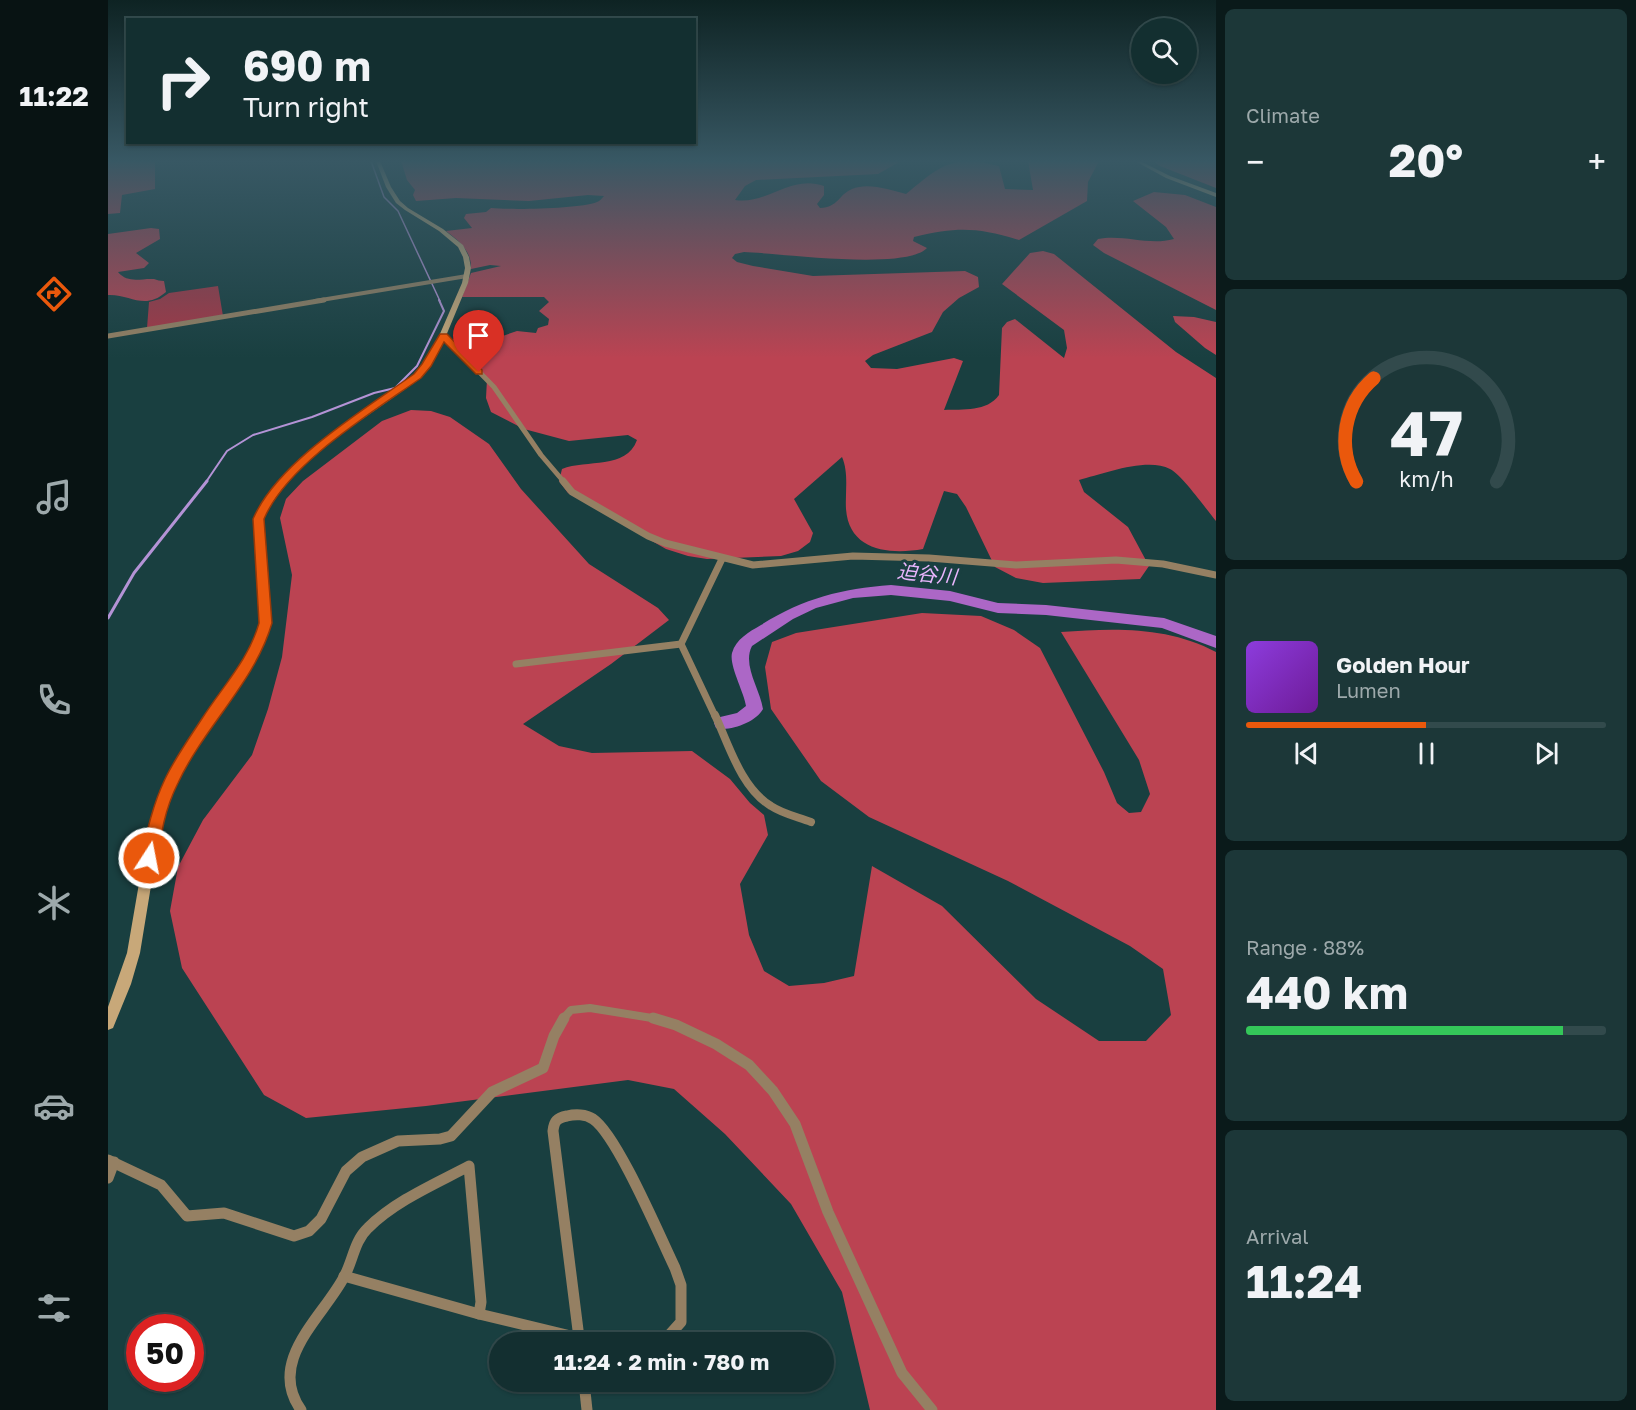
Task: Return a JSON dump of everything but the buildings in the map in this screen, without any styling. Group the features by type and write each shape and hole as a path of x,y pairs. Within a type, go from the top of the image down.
{"main road":[{"path":"108,1023 126,983 136,942 152,837 162,804 172,780 209,719 247,665 266,623 259,519 265,505 298,466 337,434 417,376 426,366 444,336 467,276 468,260 460,245 433,227"}],"street":[{"path":"108,336 467,276"},
{"path":"444,336 494,387 540,455 572,492 648,536 722,559 753,565 853,556 929,558 1016,565 1139,561 1216,575"},
{"path":"681,644 722,559"},
{"path":"516,664 681,644"},
{"path":"681,644 743,775 757,795 772,807 811,822"},
{"path":"108,1178 111,1161 161,1185 187,1216 224,1213 294,1236 309,1231 321,1219 346,1172 362,1156 398,1141 451,1136 492,1092 543,1068 561,1021 571,1010 590,1008 655,1018 686,1029 741,1059 773,1091 795,1124 828,1212 902,1372 932,1410"},
{"path":"578,1332 553,1131 554,1123 559,1118 575,1114 592,1118 614,1143 675,1268 681,1285 681,1322 672,1332"},
{"path":"301,1410 295,1404 290,1385 293,1359 301,1338 344,1276 358,1242 369,1226 420,1193 470,1166 481,1302 479,1314"},
{"path":"344,1276 548,1332"},
{"path":"585,1392 587,1410"}],"shaded area":[{"path":"1042,227 1019,240 978,231 942,231 914,237 913,241 927,248 914,255 894,258 840,259 744,252 735,254 732,258 737,262 753,266 813,276 965,271 978,277 979,287 959,298 943,312 932,332 873,355 865,361 871,368 897,369 954,358 963,361 944,410 981,407 999,395 1002,328 1007,322 1015,319 1064,358 1067,348 1064,330 1002,284 1030,253 1043,251 1054,254 1176,352 1216,378 1216,521 1175,472 1160,466 1125,468 1079,480 1084,492 1128,527 1149,566 1140,579 1043,583 1016,578 995,567 966,507 957,494 944,491 923,549 885,550 863,542 849,523 842,457 794,499 813,533 810,542 798,551 781,556 707,559 666,549 568,493 559,481 562,469 615,460 632,449 637,440 628,435 569,441 524,429 491,412 486,398 487,379 450,339 485,342 517,331 536,333 538,328 548,325 549,319 539,311 549,302 544,297 462,297 471,273 501,266 490,265 471,269 467,252 446,231 472,228"},
{"path":"1166,227 1216,227 1216,310 1104,253 1093,245 1098,239 1108,238 1155,241 1174,239"},
{"path":"159,229 160,239 136,253 149,263 144,268 118,272 130,279 164,281 166,292 158,298 144,301 108,295 108,234"},
{"path":"218,286 223,316 147,328 149,302 169,293"},
{"path":"1173,316 1194,317 1216,322 1216,355 1175,322"},
{"path":"411,410 431,411 450,417 489,444 521,489 589,564 658,608 669,620 611,664 523,724 559,746 592,753 692,751 730,779 750,803 764,815 768,835 740,884 749,935 764,971 789,986 824,983 854,976 872,866 942,906 1036,999 1099,1041 1146,1041 1171,1015 1163,969 1130,946 1008,881 869,817 821,781 771,709 765,667 772,642 796,633 922,613 981,616 1014,630 1040,648 1104,772 1117,803 1129,813 1141,812 1150,794 1139,760 1061,632 1120,630 1160,633 1179,637 1216,652 1216,1410 870,1410 842,1292 791,1204 725,1134 674,1089 628,1080 426,1106 306,1118 264,1095 182,968 170,911 178,867 203,820 252,755 268,709 282,657 292,575 280,518 286,499 303,481 382,421"}],"waterway":[{"path":"405,227 440,301"},
{"path":"206,482 227,451 253,435 312,417 374,393 395,388 417,366 444,311 439,300"},
{"path":"108,618 134,573 207,481"},
{"name":"迫谷川","path":"722,723 742,718 755,709 753,696 740,662 740,653 746,642 788,615 811,604 853,593 891,590 950,596 998,608 1046,610 1164,623 1216,642"}],"route":[{"path":"149,858 157,820 172,780 209,719 247,665 266,623 259,533 259,519 265,505 298,466 337,434 417,376 426,366 444,336 479,372"}]}
